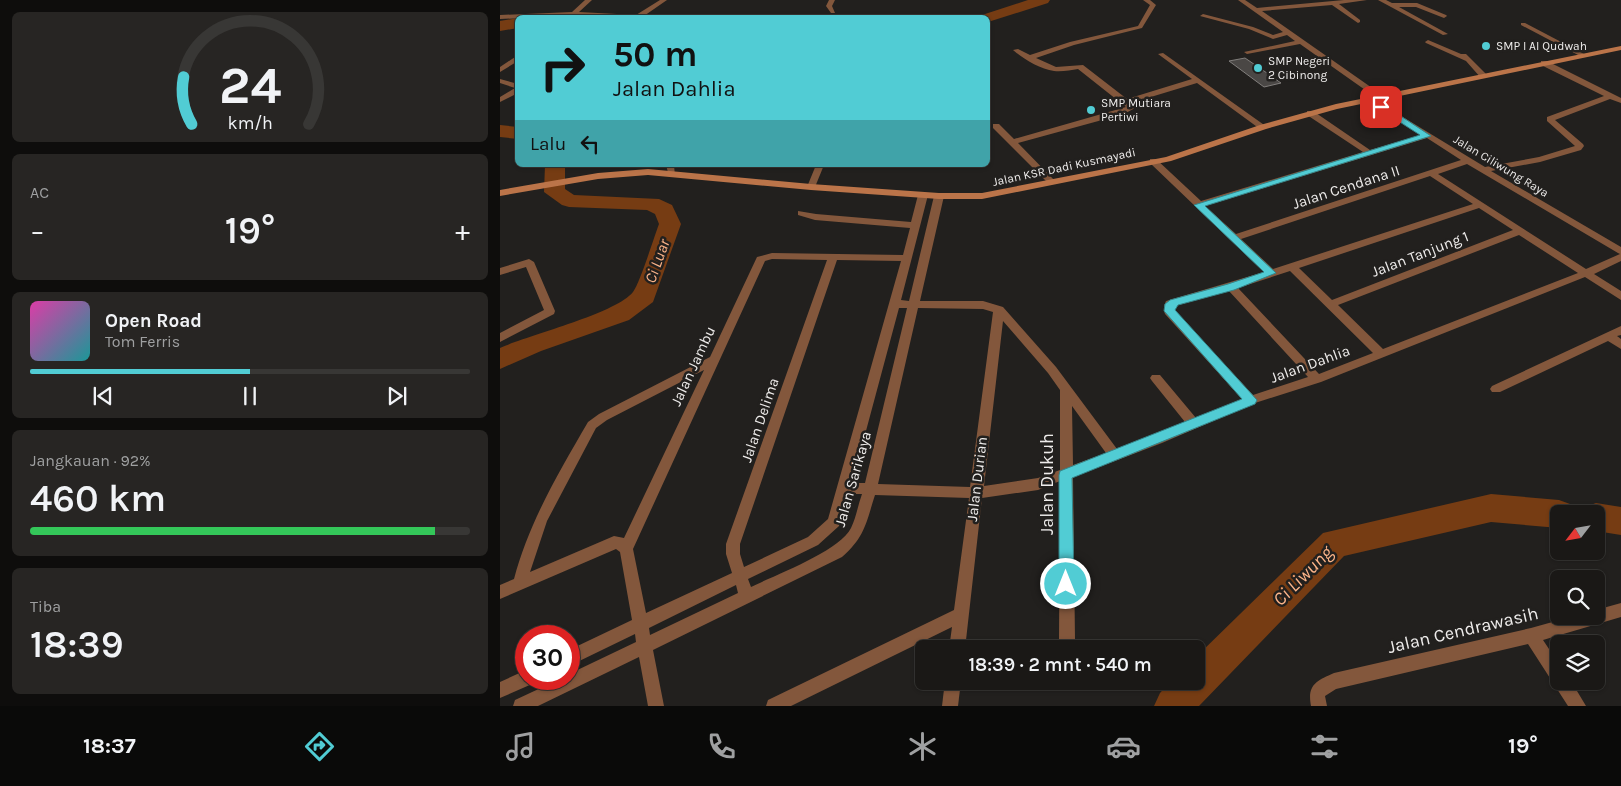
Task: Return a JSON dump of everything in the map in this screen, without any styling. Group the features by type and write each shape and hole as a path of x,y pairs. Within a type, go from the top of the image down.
{"main road":[{"name":"Jalan KSR Dadi Kusmayadi","path":"500,193 571,180 671,169 811,187 938,196 982,196 1193,152 1263,127 1310,113 1370,99 1621,48"}],"street":[{"path":"574,14 589,0"},
{"path":"641,15 664,0"},
{"path":"832,0 829,6 833,12"},
{"path":"1028,58 1072,43 1140,27 1153,6 1146,0"},
{"path":"1241,0 1381,97"},
{"path":"1255,10 1364,0"},
{"path":"1382,0 1389,6 1422,20 1445,34"},
{"path":"1333,3 1358,21"},
{"path":"1389,6 1417,5 1444,16"},
{"path":"549,15 595,15"},
{"path":"500,17 515,16"},
{"path":"1202,16 1251,28 1273,37 1286,33"},
{"path":"1523,24 1582,55"},
{"path":"1247,52 1300,42"},
{"path":"1428,42 1468,60"},
{"path":"1014,142 1131,108 1126,102 1080,68 1056,69 1028,58 1016,50"},
{"path":"1462,53 1484,76"},
{"path":"1161,54 1263,127"},
{"path":"500,70 515,59"},
{"path":"1544,63 1621,101"},
{"path":"1126,102 1198,80"},
{"path":"500,81 515,85"},
{"path":"500,100 515,86"},
{"path":"1484,170 1540,159 1578,148 1580,146 1550,119 1610,96"},
{"name":"Jalan Ciliwung Raya","path":"1370,99 1426,136 1621,251"},
{"path":"1310,113 1369,154"},
{"path":"996,126 1052,182"},
{"path":"1198,205 1426,136"},
{"path":"1153,161 1271,273"},
{"name":"Jalan Cendana II","path":"1234,238 1468,161"},
{"path":"811,187 819,167"},
{"path":"1431,173 1621,296"},
{"name":"Jalan Sarikaya","path":"580,653 813,541 834,522 895,304 913,225 923,194"},
{"name":"Jalan Sarikaya","path":"521,706 747,597 837,552 850,542 857,531 870,490 915,304 938,196"},
{"path":"1250,400 1169,311 1170,304 1231,287 1479,205"},
{"path":"801,213 815,218 913,225"},
{"name":"Jalan Tanjung 1","path":"1331,304 1520,231"},
{"name":"Jalan Jambu","path":"626,548 761,259 772,256 906,258"},
{"name":"Jalan Delima","path":"747,597 733,554 737,530 773,434 833,256"},
{"name":"Jalan Dahlia","path":"844,488 976,493 1038,484 1115,456 1250,400 1317,379 1586,273 1621,257"},
{"path":"500,272 528,262 550,311 500,338"},
{"path":"1292,267 1381,354"},
{"path":"1231,287 1317,379"},
{"path":"895,304 983,305 999,310 1066,388 1115,456"},
{"name":"Jalan Durian","path":"957,640 999,310"},
{"path":"1496,389 1621,330"},
{"path":"1609,336 1621,345"},
{"path":"520,582 526,553 537,527 592,425 603,416 713,360"},
{"path":"1156,378 1194,424"},
{"name":"Jalan Dukuh","path":"1066,388 1067,639"},
{"path":"500,592 614,542 620,543 626,548 656,706"},
{"name":"Jalan Cendrawasih","path":"1318,700 1322,687 1334,681 1530,636 1621,610"},
{"path":"774,706 960,615"},
{"path":"1530,636 1550,665"},
{"path":"500,690 515,683"},
{"path":"950,706 952,690"},
{"path":"1567,690 1578,706"}],"building":[{"path":"1245,58 1281,83 1264,87 1229,61"}],"waterway":[{"name":"Ci Luar","path":"990,17 1043,0"},
{"name":"Ci Luar","path":"500,26 515,24"},
{"name":"Ci Luar","path":"500,131 515,133"},
{"name":"Ci Luar","path":"500,359 532,344 620,314 644,296 670,224 664,210 651,204 569,201 554,192 555,167"},
{"name":"Ci Liwung","path":"1173,706 1335,543 1491,508 1550,513"},
{"name":"Ci Liwung","path":"1605,518 1621,521"}],"place":[{"name":"SMP I Al Qudwah","path":"1486,46"},
{"name":"SMP Negeri 2 Cibinong","path":"1258,68"},
{"name":"SMP Mutiara Pertiwi","path":"1091,110"}],"route":[{"path":"1066,584 1065,475 1158,439 1250,400 1169,311 1170,304 1174,302 1231,287 1271,273 1198,205 1426,136 1381,107"}]}
